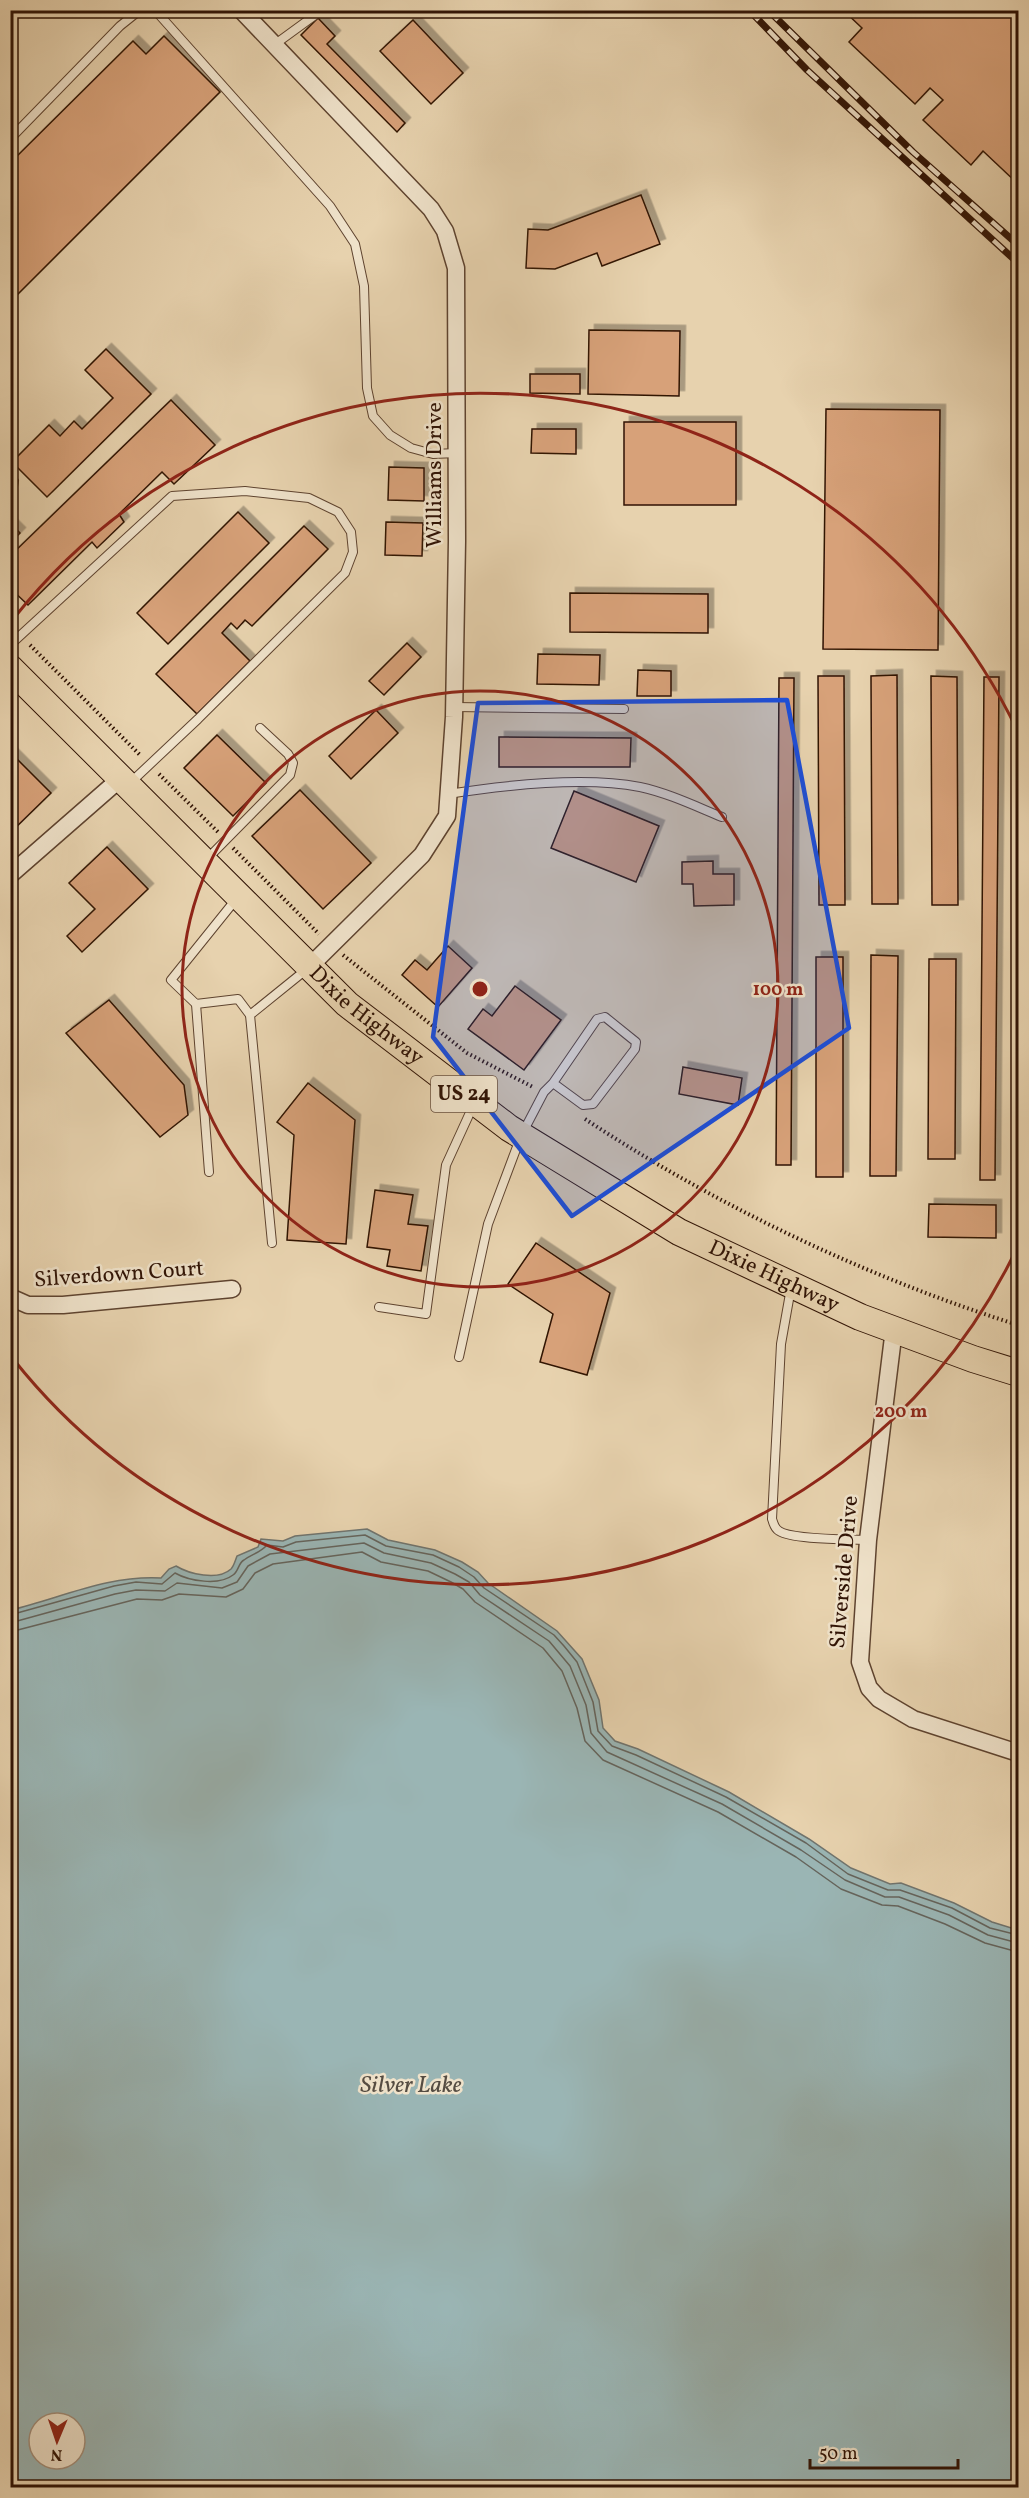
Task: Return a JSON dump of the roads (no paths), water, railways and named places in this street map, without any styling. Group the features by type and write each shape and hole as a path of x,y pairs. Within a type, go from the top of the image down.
{"main road":[{"name":"Dixie Highway","path":"10,668 347,1004 521,1136 679,1232 860,1317 973,1359 1018,1373"}],"street":[{"name":"Williams Drive","path":"241,10 431,209 445,231 456,268 457,453 454,707 447,816 422,855 309,966"},
{"path":"10,875 124,782"},
{"name":"Silverdown Court","path":"10,1297 28,1305 63,1305 232,1289"},
{"name":"Silverside Drive","path":"894,1329 868,1540 860,1662 869,1688 879,1699 913,1719 1018,1753"}],"lane":[{"path":"10,139 120,26 140,10"},
{"path":"155,10 330,206 355,244 364,286 367,388 373,416 390,435 411,448 433,454 457,453"},
{"path":"274,45 321,10"},
{"path":"10,477 14,481 10,503"},
{"path":"10,645 172,496 245,491 309,498 338,512 351,532 353,552 345,573 198,719 124,782"},
{"path":"454,707 624,709"},
{"path":"204,861 290,775 293,763 288,754 260,728"},
{"path":"448,794 484,788 589,782 640,788 681,800 722,818"},
{"path":"209,1172 196,1004 171,980 239,896"},
{"path":"250,1015 309,966"},
{"path":"196,1004 238,999 250,1015 272,1243"},
{"path":"459,1357 488,1224 521,1136 544,1092 553,1083 597,1019 604,1017 610,1019 636,1042 635,1050 593,1104 583,1105 553,1083"},
{"path":"379,1307 426,1314 446,1165 475,1102"},
{"path":"791,1284 781,1344 772,1519 774,1526 792,1536 868,1540"}],"water":[{"name":"Silver Lake","path":"367,1529 388,1540 435,1550 462,1562 557,1631 582,1659 599,1700 603,1728 615,1741 638,1749 729,1792 809,1839 851,1868 890,1884 901,1883 954,1903 992,1922 1018,1930 1018,2487 11,2487 11,1610 103,1584 141,1578 161,1578 169,1569 176,1566 196,1574 219,1575 231,1569 237,1556 258,1547 261,1539 283,1541 295,1536"}],"railway":[{"path":"749,10 807,70 1018,263"},
{"path":"768,10 913,152 1018,245"}]}
